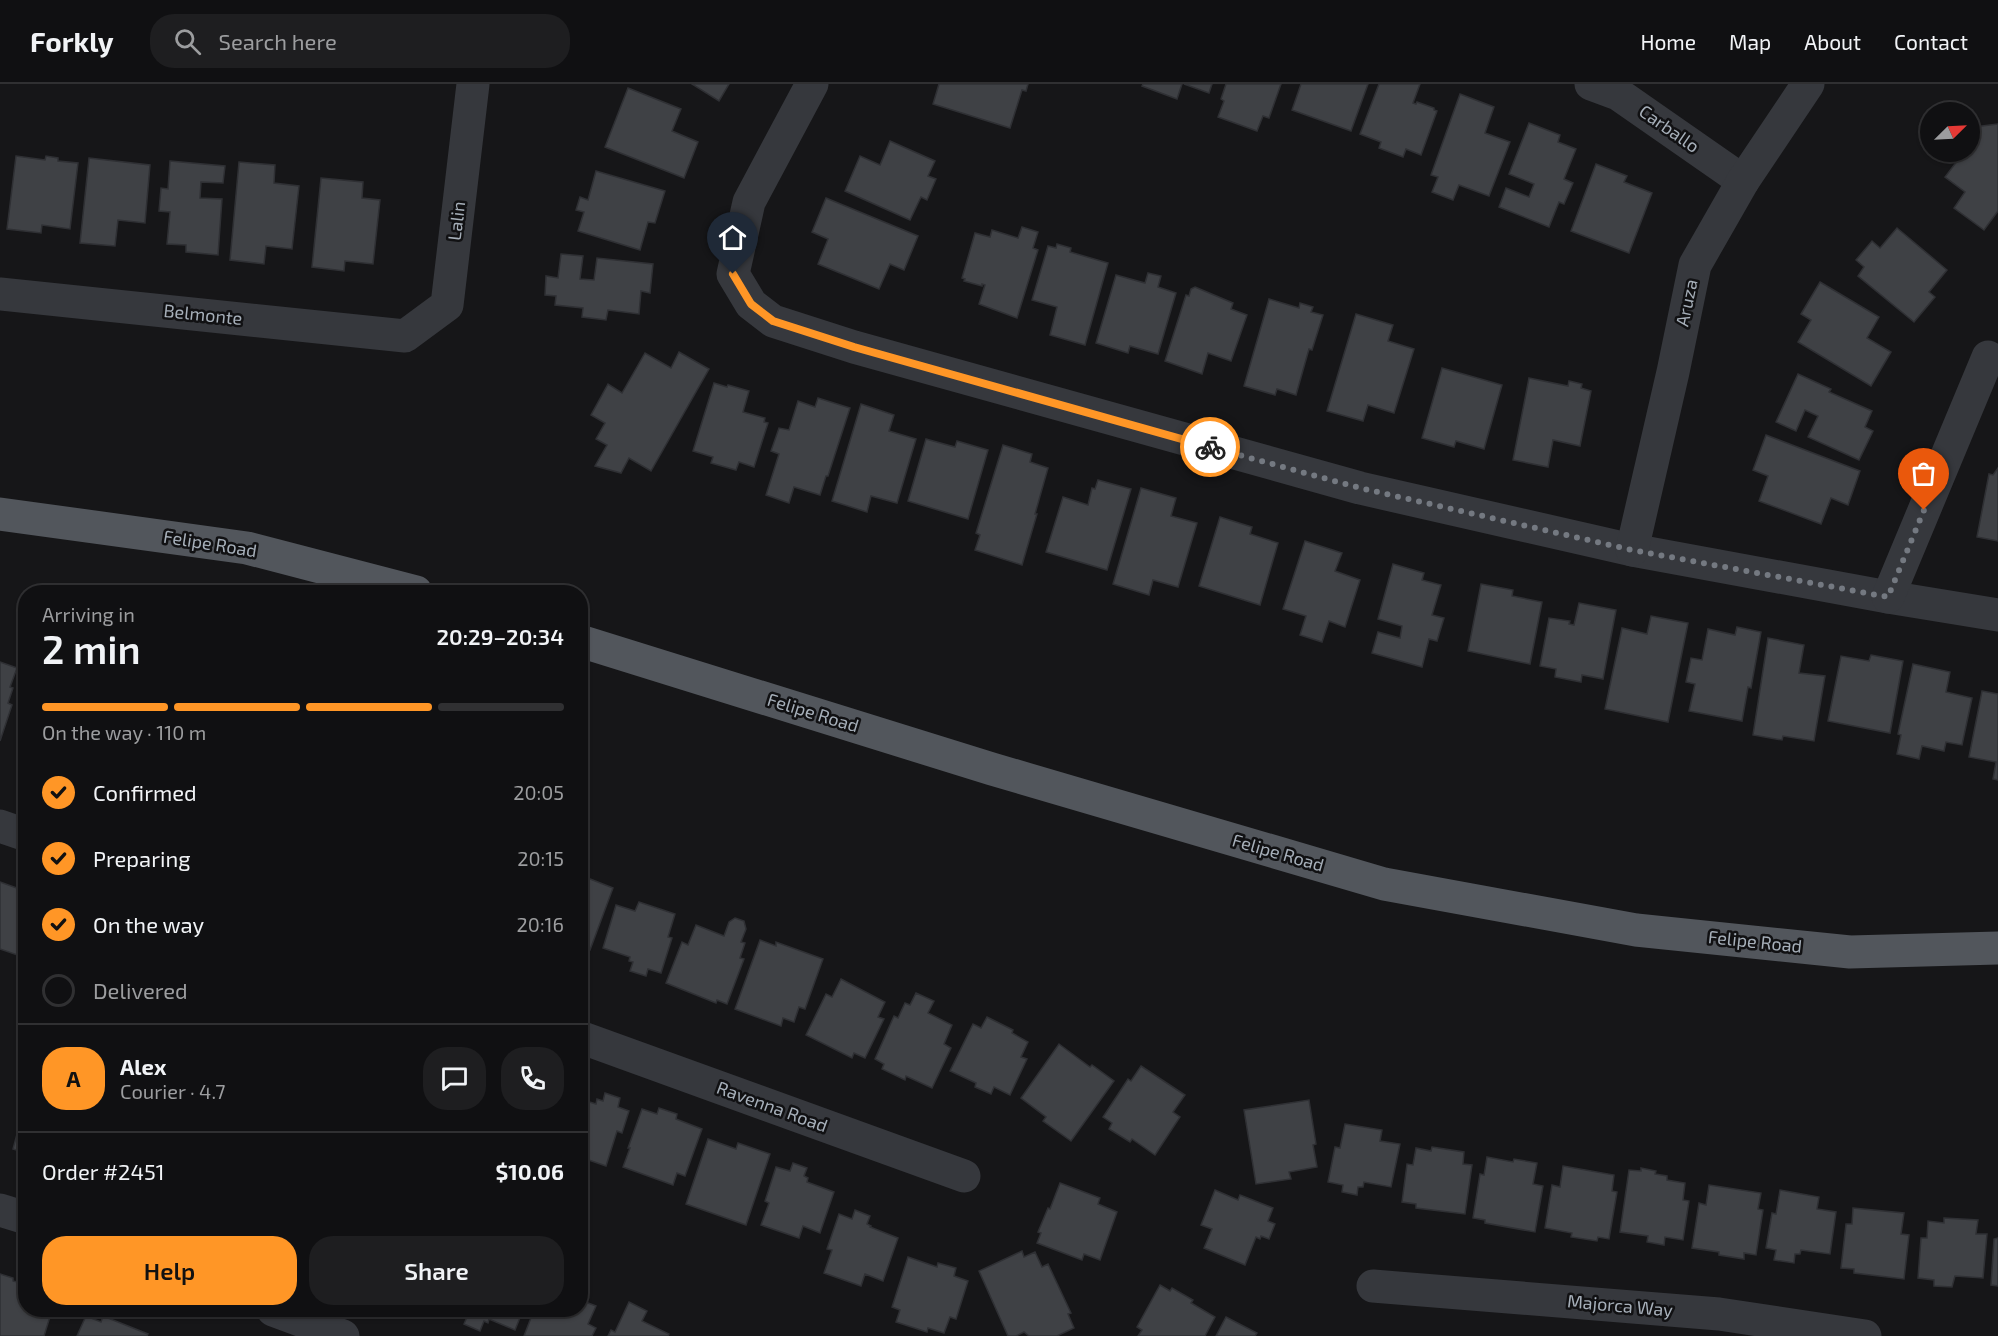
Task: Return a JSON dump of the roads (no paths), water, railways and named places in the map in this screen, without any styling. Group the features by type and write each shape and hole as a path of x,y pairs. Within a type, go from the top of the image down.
{"main road":[{"name":"Felipe Road","path":"0,514 247,548 389,585"},
{"name":"Felipe Road","path":"588,643 992,769 1384,884 1636,930 1850,952 1998,948"}],"street":[{"path":"812,84 749,202 733,274 751,304 773,321 854,347 1360,488 1632,550 1998,615"},
{"name":"Carballo","path":"1591,84 1618,94 1743,181"},
{"name":"Aruza","path":"1632,550 1695,265 1743,181 1808,84"},
{"name":"Lalin","path":"405,336 447,305 469,85"},
{"name":"Belmonte","path":"0,294 405,336"},
{"path":"1888,597 1988,357"},
{"path":"0,826 18,832"},
{"name":"Ravenna Road","path":"588,1040 964,1176"},
{"path":"0,1210 18,1216"},
{"name":"Majorca Way","path":"1373,1286 1719,1314 1865,1336"},
{"path":"292,1317 343,1336"}]}
